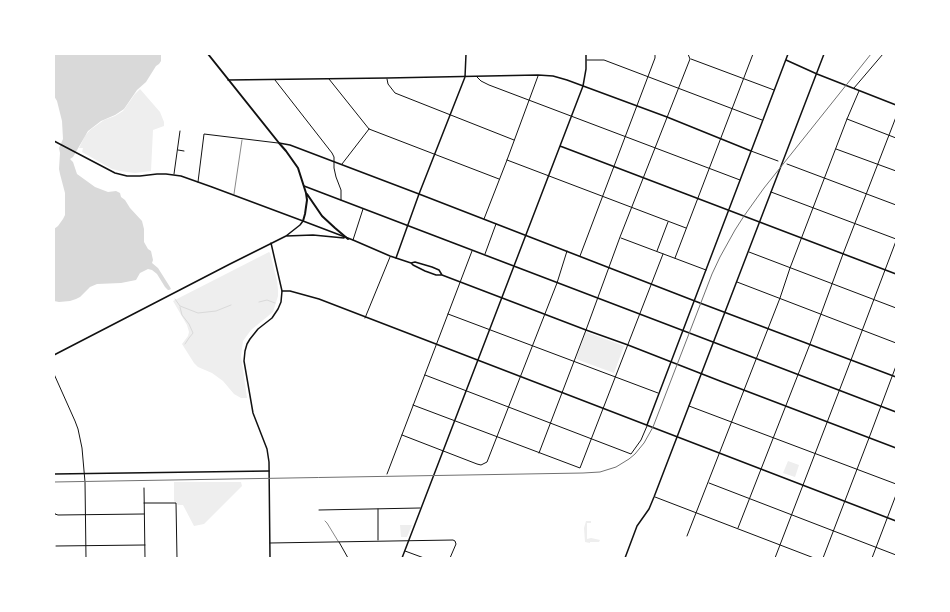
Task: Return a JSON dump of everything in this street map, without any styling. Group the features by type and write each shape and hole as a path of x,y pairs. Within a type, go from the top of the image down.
{"main road":[{"path":"208,54 298,168 306,193 306,207 303,221"},
{"path":"306,193 322,216 348,239"}],"street":[{"path":"396,258 407,225 465,77 466,54"},
{"path":"402,558 583,86 586,75 586,54"},
{"path":"580,256 656,58 655,54"},
{"path":"539,453 620,237 690,59 688,54"},
{"path":"674,258 753,54"},
{"path":"425,375 631,454 641,440 647,425 788,54"},
{"path":"625,558 632,536 649,509 654,497 824,54"},
{"path":"854,89 883,54"},
{"path":"690,59 774,90"},
{"path":"587,60 604,60 762,120"},
{"path":"786,60 854,89 896,104"},
{"path":"477,76 481,81 489,85 740,180"},
{"path":"484,220 538,76"},
{"path":"228,80 553,76 667,117 778,161"},
{"path":"387,78 388,84 394,94 514,140"},
{"path":"275,79 332,153 334,157 336,177 341,190 341,200"},
{"path":"329,79 369,129 499,179"},
{"path":"687,536 859,90"},
{"path":"738,528 896,117"},
{"path":"847,119 896,138"},
{"path":"341,165 369,129"},
{"path":"174,175 180,131"},
{"path":"198,182 204,134 290,145 896,377"},
{"path":"55,142 109,170 134,176 157,174 174,175 189,179 348,239"},
{"path":"560,146 896,274"},
{"path":"836,148 896,171"},
{"path":"177,150 184,151"},
{"path":"507,160 686,228"},
{"path":"787,164 896,205"},
{"path":"304,186 896,412"},
{"path":"771,192 896,240 840,391 775,558"},
{"path":"353,240 364,208"},
{"path":"54,355 286,236 297,228 303,221"},
{"path":"657,251 668,221"},
{"path":"485,255 496,224"},
{"path":"286,236 313,235 353,240 390,256 411,263 425,271 436,275 442,275 896,448"},
{"path":"620,237 706,270"},
{"path":"270,558 269,471 267,449 254,413 244,361 247,344 258,329 272,318 278,310 282,296 271,243"},
{"path":"387,474 472,250"},
{"path":"402,435 477,464 481,465 487,462 567,251"},
{"path":"749,252 896,308"},
{"path":"413,405 580,468 663,254"},
{"path":"365,318 390,256"},
{"path":"411,263 415,262 432,267 439,270 442,275"},
{"path":"737,282 896,343"},
{"path":"282,291 290,291 319,299 365,318 604,408 896,521"},
{"path":"448,314 659,394"},
{"path":"823,558 896,366"},
{"path":"54,374 78,429 82,448 85,474 86,558"},
{"path":"689,405 896,484"},
{"path":"54,474 269,471"},
{"path":"708,483 896,555"},
{"path":"144,488 145,558"},
{"path":"872,558 896,495"},
{"path":"654,497 814,558"},
{"path":"144,503 176,503 177,558"},
{"path":"319,510 421,508"},
{"path":"378,509 378,541"},
{"path":"54,511 57,515 144,514"},
{"path":"270,543 453,540 456,541 456,544 450,558"},
{"path":"338,542 348,558"},
{"path":"56,546 144,545"},
{"path":"405,551 424,558"}],"lane":[{"path":"234,195 242,138"},
{"path":"325,521 338,542"}],"shaded area":[{"path":"54,54 161,54 161,61 159,64 156,66 146,82 137,90 124,109 101,121 88,131 73,157 70,159 73,162 77,174 95,187 108,192 116,191 120,193 121,197 142,221 144,229 144,242 151,251 153,260 152,263 158,268 170,287 171,289 169,290 165,287 157,274 148,269 140,273 136,280 121,283 97,284 90,287 76,299 59,302 54,301 54,229 58,226 65,215 65,193 59,169 59,148 63,139 62,121 57,101 54,96"},
{"path":"140,89 160,112 164,122 164,126 153,130 151,171 135,173 112,169 82,152 83,148 79,148 90,130 104,120 123,111"},
{"path":"269,252 277,281 278,296 273,312 251,330 243,341 241,356 247,398 241,398 234,394 223,381 212,373 198,367 194,363 182,344 188,336 189,332 187,325 173,301"},
{"path":"586,332 624,346 614,373 576,359"},
{"path":"788,461 799,465 795,477 783,473"},
{"path":"174,482 241,482 242,486 204,524 194,526 183,505 178,505 174,501"},
{"path":"586,521 591,521 591,523 587,523 587,539 591,538 600,540 599,542 585,542 584,528"},
{"path":"400,525 412,525 407,537 401,537"}],"waterway":[{"path":"175,299 180,306 198,313 216,311 231,305"},
{"path":"259,302 267,300 275,303"},
{"path":"180,307 182,315 189,324 193,333 185,344"}],"railway":[{"path":"54,482 583,473 600,472 616,467 635,454 644,443 653,427 712,274 735,230 764,188 871,54"}]}
